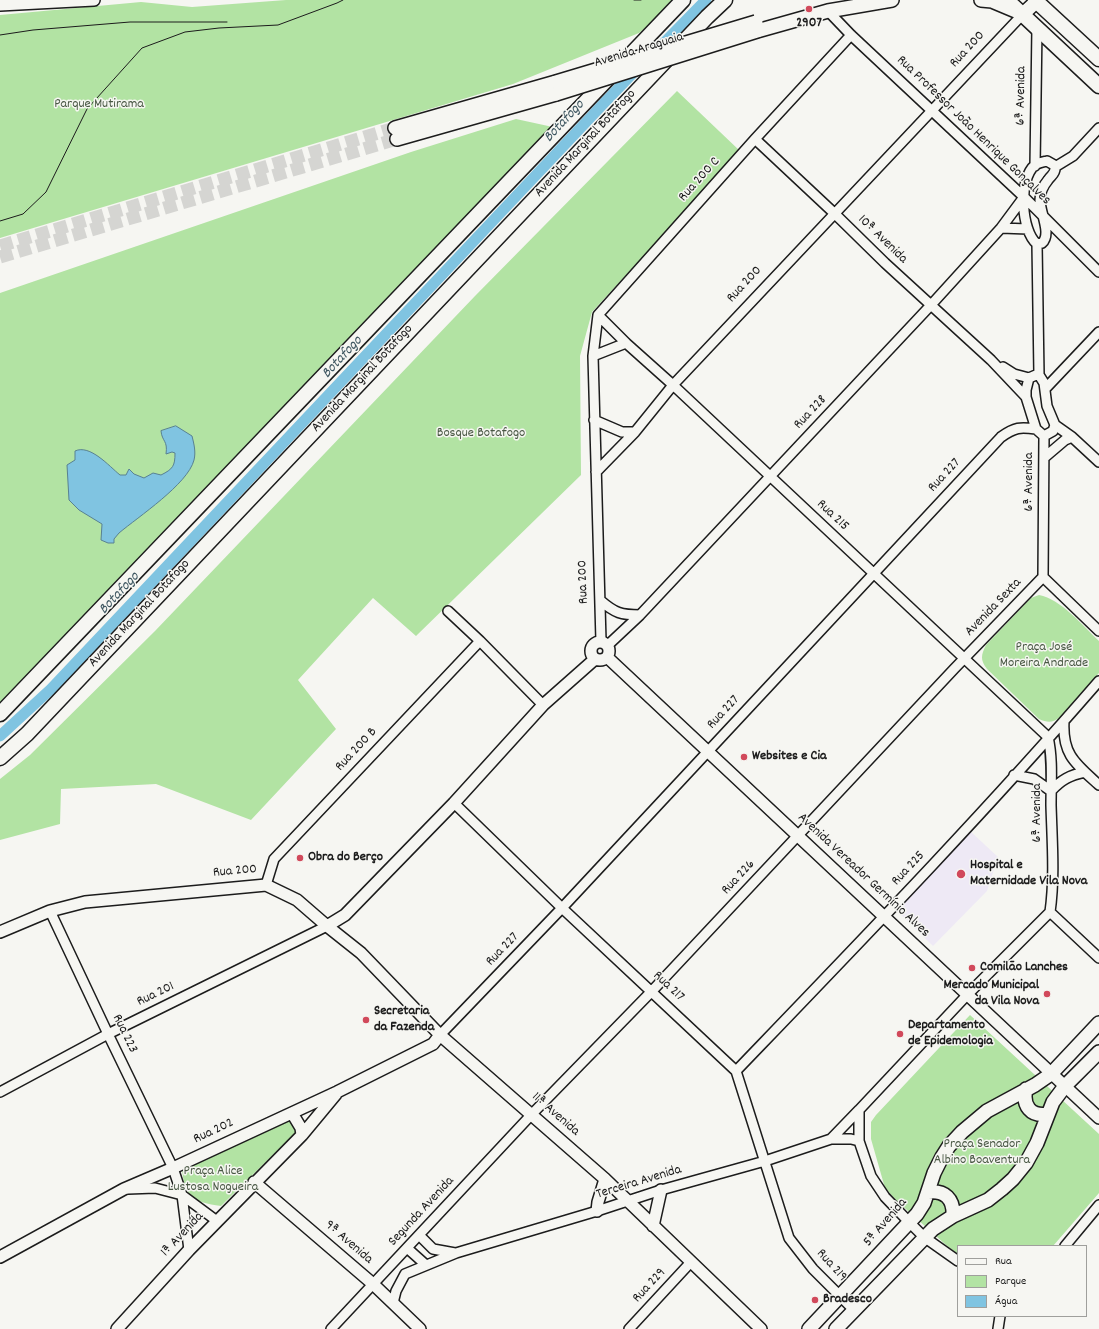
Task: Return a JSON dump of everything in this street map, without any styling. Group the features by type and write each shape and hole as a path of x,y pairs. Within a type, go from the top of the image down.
{"main road":[{"name":"Avenida Marginal Botafogo","path":"0,714 683,0"},
{"name":"Avenida Marginal Botafogo","path":"0,758 38,722 707,17 725,0"},
{"name":"Avenida Araguaia","path":"396,133 556,88 756,26 847,0"},
{"name":"Avenida Araguaia","path":"756,26 828,11 892,0"},
{"path":"981,0 992,1 1024,14"},
{"path":"1007,0 1024,14 1099,86"},
{"path":"1034,0 1099,59"},
{"name":"Rua 200","path":"1024,14 1034,0"},
{"name":"5ª Avenida","path":"809,1329 917,1214 924,1203 934,1173 942,1157 949,1146 962,1132 987,1111 1026,1090 1051,1074 1099,1023"},
{"path":"836,1329 924,1237 953,1216 988,1200 1013,1179 1026,1163 1037,1144 1053,1102 1065,1086 1099,1052"},
{"path":"1026,1090 1024,1096 1025,1103 1029,1109 1041,1115 1048,1114"},
{"path":"928,1192 935,1191 948,1197 952,1202 954,1209 953,1216"}],"street":[{"path":"0,6 88,0"},
{"name":"Rua Professor João Henrique Gonçalves","path":"828,11 851,35 1024,197 1099,272"},
{"name":"Rua 200","path":"604,643 596,472 635,432 673,385 834,213 1024,14"},
{"name":"6ª Avenida","path":"1037,27 1035,166 1029,174 1024,197 1025,216 1028,229 1032,239 1037,244"},
{"name":"Rua 200 C","path":"598,315 755,139 851,35"},
{"path":"1099,128 1073,156 1055,167 1054,173 1048,180 1041,194 1040,205 1046,237 1042,243 1037,244 1039,376 1042,378 1045,389 1047,406 1055,425 1072,437 1099,462"},
{"name":"10ª Avenida","path":"755,139 885,263 991,360 1026,397"},
{"path":"1035,166 1047,161 1054,164 1055,167"},
{"name":"Rua 228","path":"604,643 640,615 770,477 1001,228 1024,197"},
{"path":"1001,228 1028,229"},
{"path":"596,472 593,356 598,315"},
{"name":"Rua 215","path":"598,315 626,343 673,385 1048,737"},
{"path":"1045,389 1099,332"},
{"path":"593,356 626,343"},
{"name":"10ª Avenida","path":"991,360 1014,374 1029,378"},
{"path":"1036,429 1026,397 1026,390 1029,378 1036,375 1039,376"},
{"path":"594,420 622,432 635,432"},
{"name":"6ª Avenida","path":"1044,436 1053,431 1055,425"},
{"name":"Rua 227","path":"440,1035 562,908 1001,437 1012,429 1021,427 1036,429"},
{"name":"6ª Avenida","path":"1036,429 1044,436 1045,457 1043,577"},
{"path":"1045,457 1064,440 1072,437"},
{"path":"1043,577 1099,631"},
{"name":"Avenida Sexta","path":"964,658 1043,577"},
{"path":"601,601 619,614 640,615"},
{"path":"448,611 543,705"},
{"name":"Rua 200 B","path":"266,885 274,859 480,641"},
{"path":"327,926 345,915 454,803 543,705 595,659 599,660 607,657 609,650 604,643 597,642 591,647 590,652 595,659"},
{"path":"974,668 975,647"},
{"name":"Avenida Vereador Germínio Alves","path":"607,657 1099,1118"},
{"name":"Rua 226","path":"532,1114 652,991 964,658"},
{"name":"Rua 225","path":"736,1071 884,917 1099,681"},
{"path":"1064,721 1063,735 1065,745 1070,756 1099,785"},
{"name":"6ª Avenida","path":"1048,737 1052,765 1052,894 1050,912"},
{"path":"1014,775 1034,779 1051,791 1059,782 1066,778 1085,772"},
{"name":"Rua 217","path":"454,803 562,908 736,1071 789,1238"},
{"name":"Rua 200","path":"0,932 50,911 85,902 266,885 297,900 327,926"},
{"name":"Rua 223","path":"50,911 173,1168 182,1195 189,1250"},
{"path":"1050,912 1099,958"},
{"name":"Terceira Avenida","path":"831,1139 968,994 1050,912"},
{"name":"Rua 201","path":"0,1092 108,1034 327,926"},
{"name":"11ª Avenida","path":"327,926 361,952 440,1035 605,1179 761,1329"},
{"name":"Rua 202","path":"0,1256 124,1189 337,1092 433,1044 440,1035"},
{"name":"1ª Avenida","path":"117,1329 189,1250 254,1182 302,1135 337,1092"},
{"path":"859,1110 859,1141 871,1176 885,1197 924,1237 957,1259"},
{"path":"292,1113 301,1128 302,1135"},
{"name":"Segunda Avenida","path":"331,1329 532,1114"},
{"name":"Terceira Avenida","path":"393,1304 396,1292 405,1274 456,1254 628,1202 661,1190 765,1161 831,1139 852,1139 859,1141"},
{"path":"597,1211 598,1202 605,1179"},
{"name":"9ª Avenida","path":"254,1182 373,1284 420,1329"},
{"path":"124,1189 155,1188 182,1195 217,1221"},
{"path":"653,1226 661,1190"},
{"path":"1066,1245 1099,1205"},
{"name":"Terceira Avenida","path":"419,1235 433,1249 456,1254"},
{"name":"Rua 219","path":"789,1238 813,1269 854,1310"},
{"path":"407,1248 426,1265"},
{"name":"Rua 229","path":"629,1329 691,1262"}],"shaded area":[{"name":"Hospital e Maternidade Vila Nova","path":"970,831 998,857 987,891 933,946 896,910"}],"green space":[{"name":"Parque Mutirama","path":"286,0 680,0 639,33 513,84 0,238 0,15 141,2 192,7"},
{"name":"Bosque Botafogo","path":"677,91 740,151 592,312 580,356 581,475 416,636 373,598 298,680 336,729 251,820 156,784 61,789 60,824 0,840 0,779 30,755 155,631 475,296"},
{"path":"516,119 562,129 364,346 0,706 0,293 411,152"},
{"name":"Praça José Moreira Andrade","path":"1039,595 1063,607 1099,641 1099,673 1060,717 1050,722 1039,719 987,669 983,663 982,657 986,645 1031,598"},
{"name":"Praça Senador Albino Boaventura","path":"970,1015 1099,1134 1099,1193 1054,1245 957,1245 957,1253 898,1202 885,1188 871,1139 871,1122"},
{"name":"Praça Alice Lustosa Nogueira","path":"290,1118 297,1131 221,1206 197,1200 188,1192 183,1178 182,1168"}],"water":[{"path":"176,426 192,436 195,454 190,469 173,489 161,500 119,533 114,539 114,543 108,543 101,540 102,524 79,510 69,500 67,465 75,460 75,451 81,450 93,453 120,475 126,475 129,469 134,474 144,478 153,473 161,475 168,471 174,464 175,453 172,452 166,454 166,443 162,437 161,431"}],"waterway":[{"name":"Botafogo","path":"653,54 706,0"},
{"name":"Botafogo","path":"0,736 51,689 639,67"}],"tunnel":[{"path":"0,246 395,128"},
{"path":"0,257 397,139"}],"tram line":[{"path":"0,221 23,214 46,192 87,109 142,48 185,32 219,28 278,25 343,0"},
{"path":"634,0 641,0"},
{"path":"0,35 33,30 130,22 227,22"}],"place":[{"name":"2907","path":"809,9"},
{"name":"Websites e Cia","path":"744,757"},
{"name":"Obra do Berço","path":"300,858"},
{"name":"Hospital e Maternidade Vila Nova","path":"961,874"},
{"name":"Comilão Lanches","path":"972,968"},
{"name":"Mercado Municipal da Vila Nova","path":"1047,994"},
{"name":"Secretaria da Fazenda","path":"366,1020"},
{"name":"Departamento de Epidemologia","path":"900,1034"},
{"name":"Bradesco","path":"815,1300"}]}
